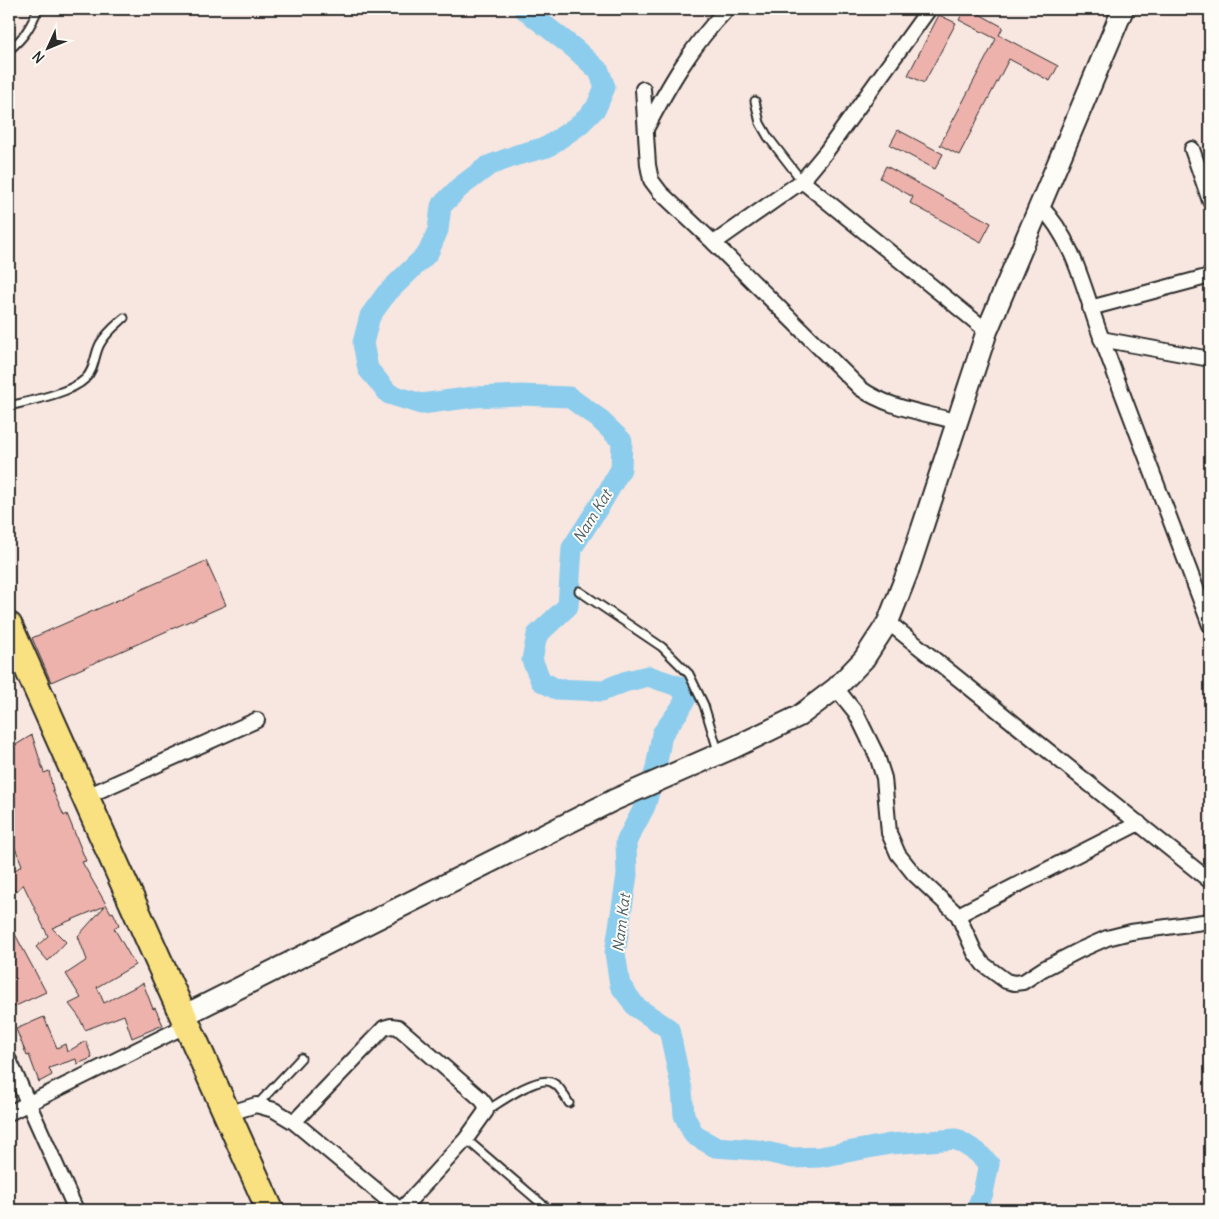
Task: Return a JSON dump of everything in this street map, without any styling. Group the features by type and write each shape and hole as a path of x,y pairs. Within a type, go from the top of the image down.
{"highway":[{"path":"9,626 270,1210"}],"street":[{"path":"646,130 671,82 707,29 727,9"},
{"path":"714,243 802,181 826,152 929,9"},
{"path":"9,1113 185,1020 614,800 719,754 799,716 836,688 864,659 888,622 908,570 988,331 1123,9"},
{"path":"643,89 648,165 651,180 660,192 870,396 958,422"},
{"path":"1192,150 1210,200"},
{"path":"802,181 988,331"},
{"path":"1040,206 1058,227 1070,251 1101,339 1210,625"},
{"path":"1090,308 1210,276"},
{"path":"1101,339 1210,359"},
{"path":"888,622 1210,881"},
{"path":"836,688 856,713 877,756 884,778 889,833 898,854 914,874 958,915 975,953 983,964 1006,980 1014,984 1023,982 1043,969 1107,938 1132,932 1210,921"},
{"path":"85,797 257,720"},
{"path":"958,915 1139,823"},
{"path":"227,1114 256,1105 274,1110 294,1122 400,1210 466,1139 486,1111 485,1104 481,1099 398,1028 391,1026 384,1028 294,1122"},
{"path":"9,1060 76,1210"}],"lane":[{"path":"9,50 19,42 31,27 38,9"},
{"path":"755,102 760,123 768,137 802,181"},
{"path":"9,406 67,390 86,379 94,365 99,345 107,334 124,318"},
{"path":"579,591 662,647 689,674 704,705 719,754"},
{"path":"256,1105 301,1058"},
{"path":"486,1111 510,1096 542,1081 550,1081 558,1086 568,1103"},
{"path":"466,1139 549,1210"}],"building":[{"path":"965,9 970,9 1003,27 999,35 1058,66 1050,81 1009,59 959,155 940,145 996,39 959,20"},
{"path":"939,15 956,23 924,83 908,75"},
{"path":"898,130 943,154 935,169 890,145"},
{"path":"886,166 991,223 981,242 910,203 913,197 880,178"},
{"path":"206,561 226,605 51,682 32,638"},
{"path":"32,735 44,773 49,771 53,791 64,816 67,814 86,861 82,862 111,913 113,912 119,925 114,928 135,965 97,987 104,1003 143,983 153,1009 155,1008 163,1025 132,1038 124,1015 85,1030 79,1017 69,1004 81,998 66,974 87,960 78,936 105,906 52,928 66,942 48,961 36,947 48,936 23,884 16,892 9,882 9,875 22,865 9,833 9,749"},
{"path":"9,923 46,992 9,1009"},
{"path":"44,1017 57,1048 65,1044 67,1052 86,1041 92,1058 77,1064 76,1059 49,1068 52,1075 39,1082 29,1055 27,1056 16,1029"}],"waterway":[{"name":"Nam Kat","path":"524,9 575,49 599,71 605,87 596,108 579,125 547,147 517,155 488,166 460,187 441,206 438,230 428,253 386,294 370,316 363,343 368,369 389,394 421,404 474,397 521,395 569,397 598,418 622,441 621,469 572,548 568,606 537,635 532,660 541,681 556,689 602,691 624,682 648,676 681,687 686,698 662,734 656,768 645,806 626,842 627,875 615,953 620,985 636,1007 669,1029 682,1090 684,1115 694,1135 715,1147 757,1150 793,1158 820,1157 890,1144 956,1139 977,1152 989,1164 983,1193 976,1210"}]}
